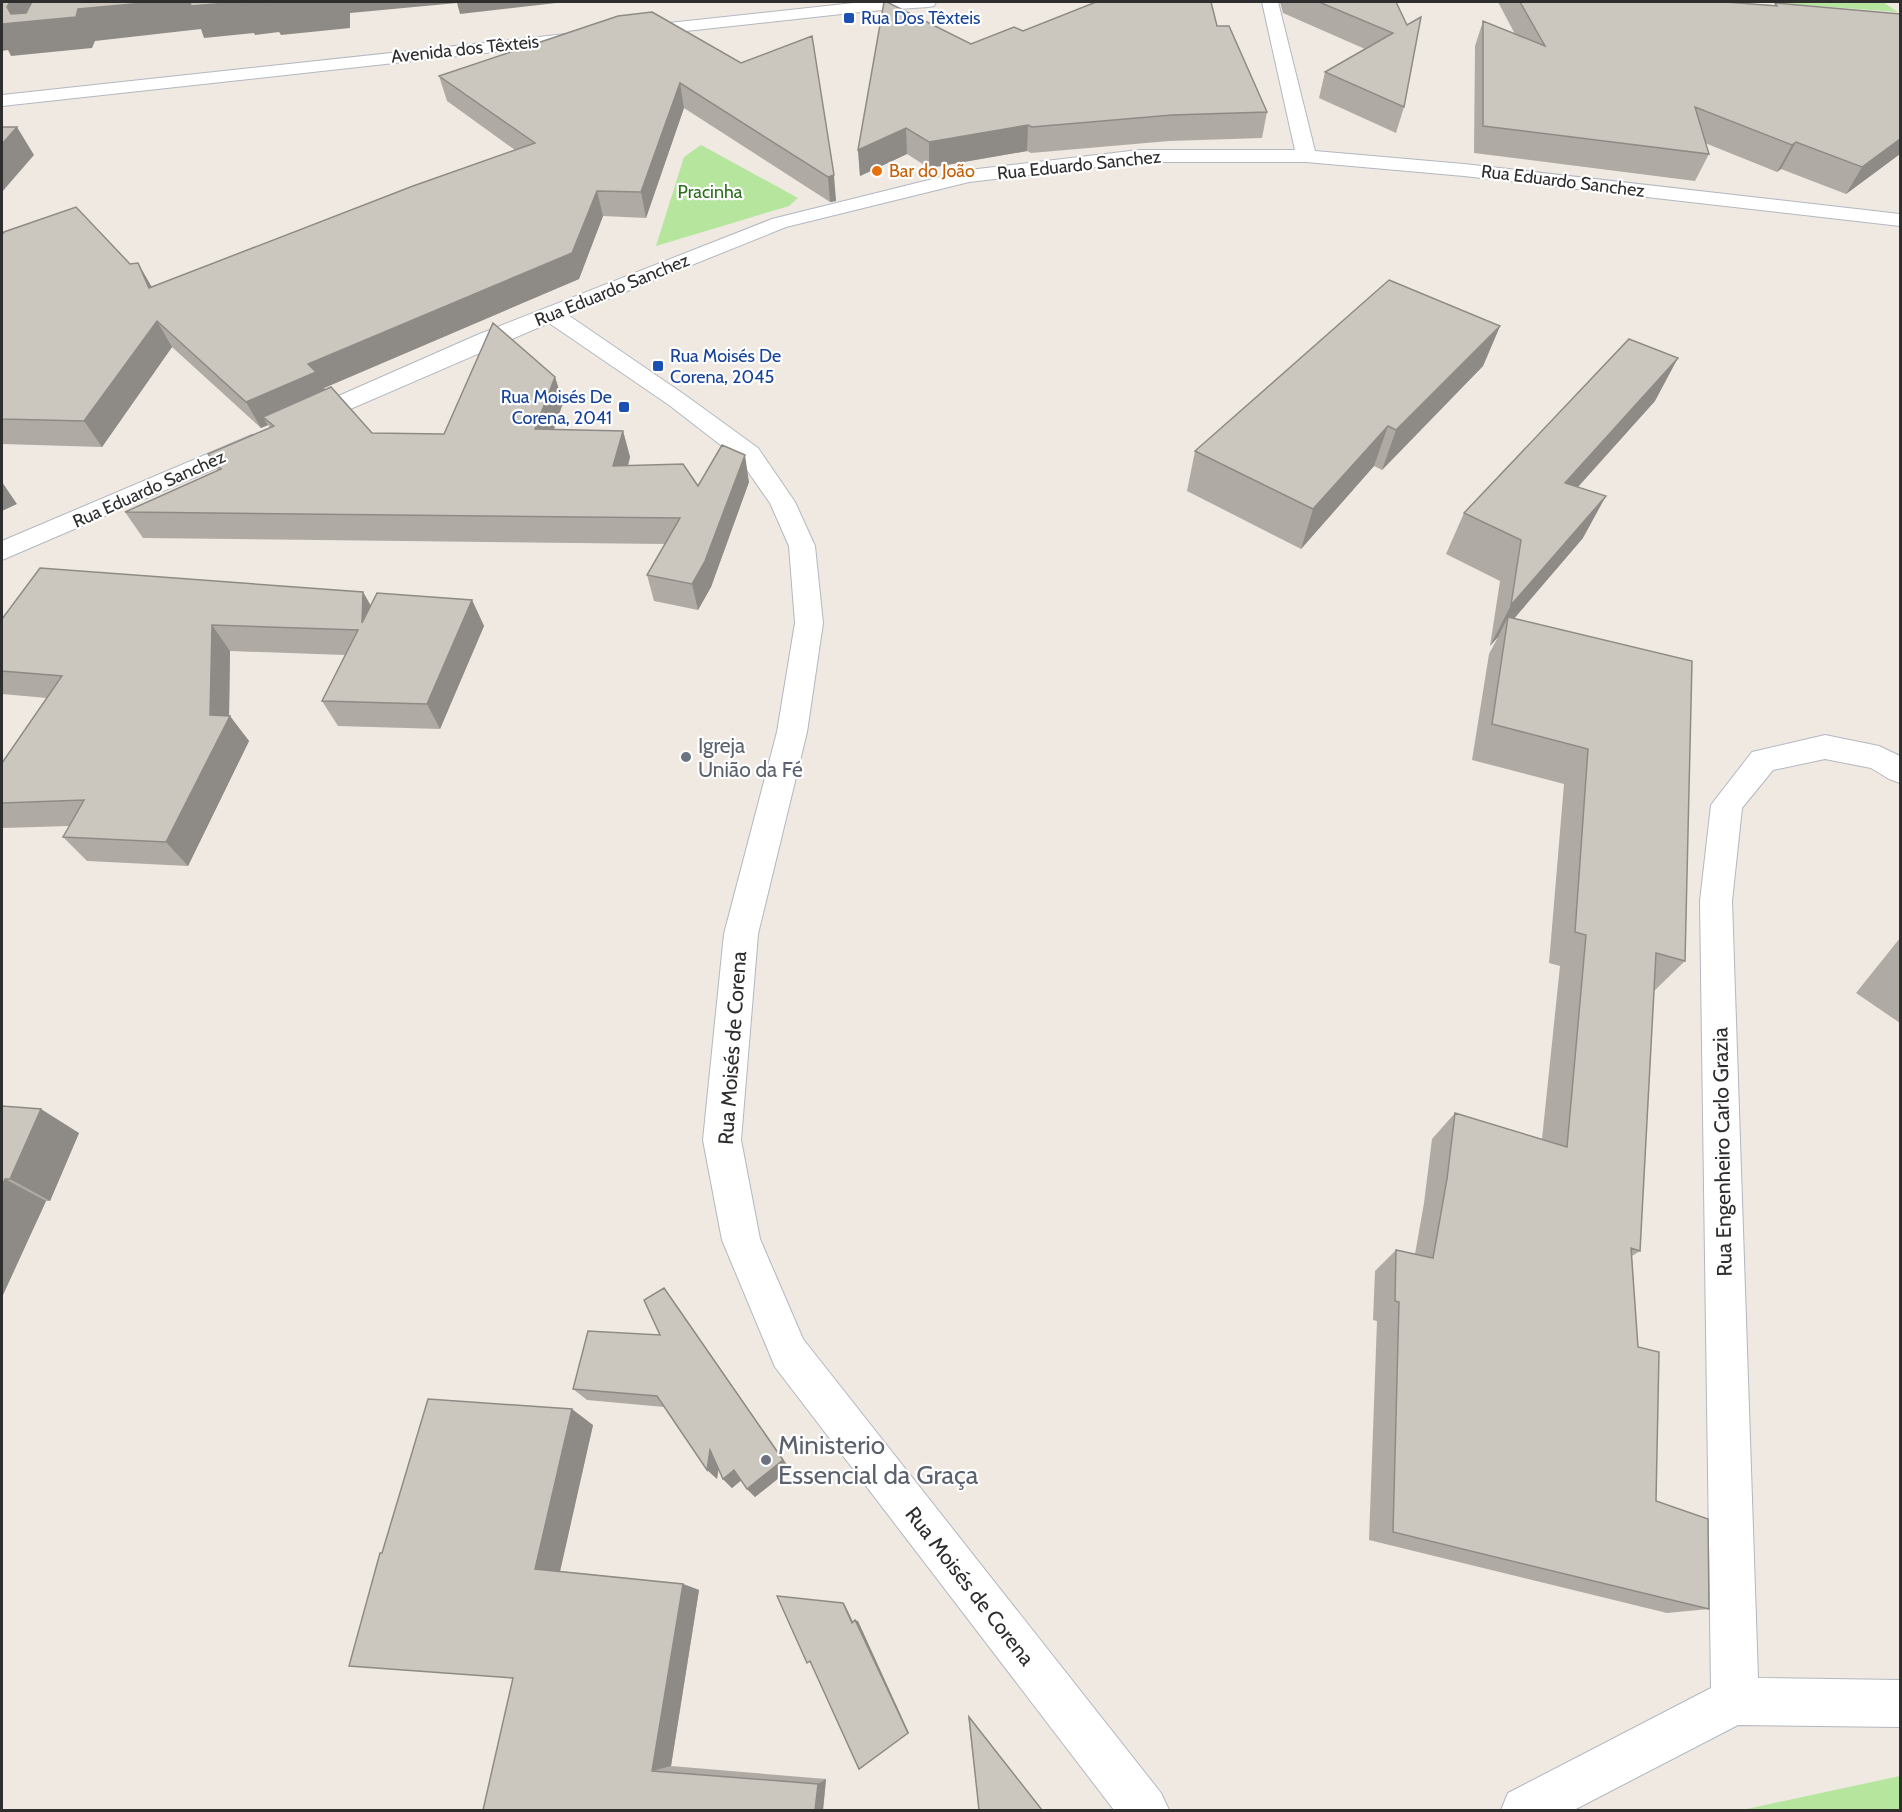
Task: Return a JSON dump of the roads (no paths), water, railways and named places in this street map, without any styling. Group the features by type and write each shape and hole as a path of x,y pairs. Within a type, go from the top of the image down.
{"street":[{"name":"Avenida dos Têxteis","path":"2,101 869,4 928,2"},
{"path":"1270,2 1306,156"},
{"name":"Rua Eduardo Sanchez","path":"2,551 90,515 485,340 779,223 969,176 1139,156 1306,156 1464,170 1900,220"},
{"name":"Rua Moisés de Corena","path":"551,314 677,400 749,454 782,502 802,546 809,623 792,732 741,934 722,1140 741,1240 789,1353 1144,1810"},
{"name":"Rua Engenheiro Carlo Grazia","path":"1735,1701 1716,901 1727,805 1763,760 1825,747 1879,758 1900,771"},
{"path":"1526,1810 1735,1701 1900,1704"}],"place":[{"name":"Rua Dos Têxteis","path":"849,18"},
{"name":"Bar do João","path":"877,171"},
{"name":"Rua Moisés De Corena, 2045","path":"658,366"},
{"name":"Rua Moisés De Corena, 2041","path":"624,407"},
{"name":"Igreja União da Fé","path":"686,757"},
{"name":"Ministerio Essencial da Graça","path":"766,1460"}],"park label":[{"name":"Pracinha","path":"710,192"}]}
